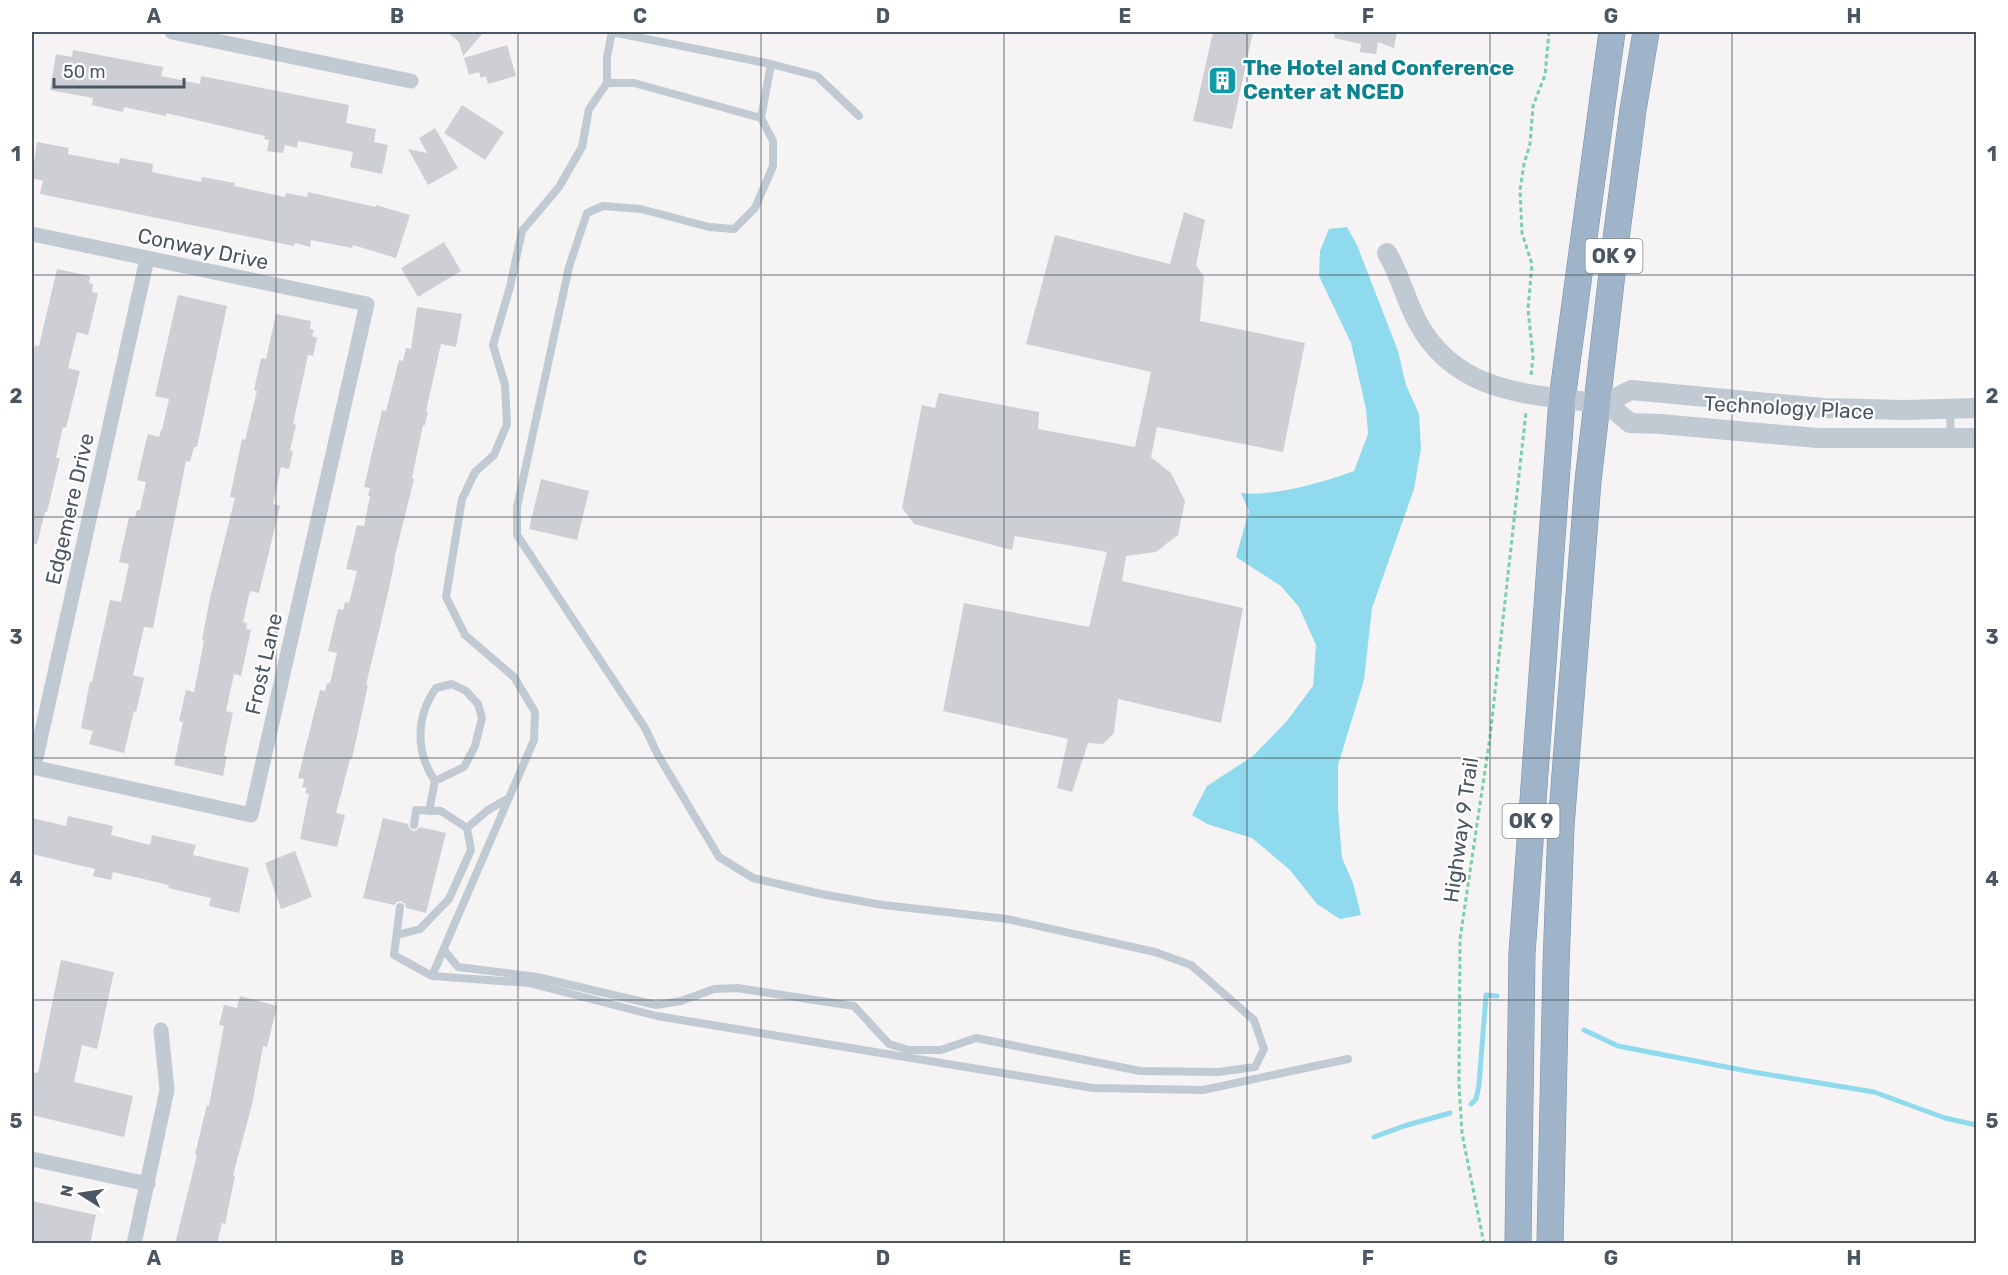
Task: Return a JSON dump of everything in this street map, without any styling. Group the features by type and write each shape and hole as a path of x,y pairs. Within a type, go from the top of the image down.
{"highway":[{"name":"OK 9","path":"1518,1244 1522,953 1562,399 1612,32"},
{"name":"OK 9","path":"1550,1244 1555,978 1561,826 1588,481 1602,403 1617,227 1646,32"}],"street":[{"path":"172,32 411,81"},
{"name":"Conway Drive","path":"32,234 367,304"},
{"path":"1387,253 1395,266 1417,322 1432,343 1451,362 1476,379 1509,392 1602,403"},
{"name":"Edgemere Drive","path":"33,767 147,259"},
{"name":"Frost Lane","path":"33,767 251,815 367,304"},
{"name":"Technology Place","path":"1602,403 1631,390 1823,408 1977,408"},
{"name":"Technology Place","path":"1602,403 1630,423 1817,438 1977,438"},
{"path":"134,1244 167,1090 160,1030"},
{"path":"32,1159 148,1184"}],"lane":[{"path":"432,976 534,741 535,712 514,677 465,635 446,597 462,499 476,471 494,455 507,424 505,385 493,345 510,287 522,231 559,187 582,147 589,109 607,83 607,57 612,32 771,64 817,76 859,116"},
{"path":"444,950 458,967 537,977 656,1005 681,1001 714,988 737,988 854,1006 889,1044 909,1050 941,1050 976,1038 1140,1071 1218,1072 1255,1067 1264,1049 1254,1020 1191,965 1155,952 1007,919 883,905 821,894 753,878 720,857 658,755 645,728 517,536 517,507 569,267 587,213 603,206 642,209 709,227 734,229 755,208 772,166 773,141 760,118 771,64"},
{"path":"607,83 634,82 760,118"},
{"path":"1950,409 1952,438"},
{"path":"429,810 435,781 423,759 420,723 426,701 436,688 452,684 466,691 478,704 482,718 475,746 464,767 435,781"},
{"path":"467,828 488,810 509,798"},
{"path":"397,935 420,929 449,898 471,850 467,828 441,811 416,810 414,825"},
{"path":"400,907 394,955 432,976 529,983 657,1016 1092,1088 1203,1090 1348,1059"}],"path":[{"path":"1530,381 1533,357 1528,309 1532,264 1522,233 1520,190 1530,144 1533,106 1545,75 1549,32"},
{"name":"Highway 9 Trail","path":"1484,1244 1462,1133 1459,1085 1461,939 1490,737 1525,420"}],"water":[{"path":"1347,227 1357,245 1398,351 1406,385 1419,414 1421,448 1414,489 1372,608 1364,680 1338,765 1338,809 1342,858 1353,883 1361,915 1340,919 1317,904 1290,870 1252,838 1207,824 1192,815 1207,786 1253,756 1286,722 1313,686 1316,645 1299,607 1281,586 1236,557 1249,511 1241,493 1283,491 1354,471 1368,434 1366,409 1351,343 1319,276 1320,251 1329,229"}],"building":[{"path":"447,32 484,32 463,56 459,42"},
{"name":"The Hotel and Conference Center at NCED","path":"1213,32 1253,32 1232,129 1193,121"},
{"name":"The Hotel and Conference Center at NCED","path":"1335,32 1397,32 1394,48 1378,42 1376,54 1360,52 1361,44 1334,38"},
{"path":"507,45 516,76 488,84 486,76 481,78 479,72 469,75 464,58"},
{"path":"73,50 163,67 161,76 200,84 201,76 349,105 346,123 376,129 374,142 388,145 382,174 350,167 353,152 298,141 297,148 285,145 283,153 267,151 269,140 264,139 265,136 166,113 166,116 124,107 123,112 92,105 93,98 50,90 56,54 72,57"},
{"path":"462,105 504,132 485,160 444,133"},
{"path":"435,128 458,168 428,185 408,149 427,153 419,138"},
{"path":"37,142 69,148 68,154 119,164 120,158 153,164 152,172 201,182 202,177 235,183 234,186 285,197 286,193 307,197 308,192 376,207 376,205 410,215 396,258 353,245 352,248 311,240 310,247 295,243 294,246 40,194 43,181 32,178"},
{"path":"1184,212 1205,220 1196,265 1204,277 1200,321 1305,343 1283,452 1157,427 1151,457 1171,473 1185,501 1178,535 1156,552 1126,556 1122,581 1243,608 1221,723 1118,699 1114,733 1103,744 1088,743 1072,792 1057,788 1068,739 943,711 964,603 1089,627 1107,552 1015,536 1012,550 914,524 902,508 922,405 935,408 939,393 1039,412 1038,429 1135,447 1151,372 1026,344 1055,235 1170,264"},
{"path":"444,242 461,271 418,297 401,268"},
{"path":"57,269 90,276 89,283 93,284 92,292 98,293 88,335 77,332 68,368 80,371 66,428 63,427 56,458 60,458 47,512 45,512 37,544 32,544 32,361 35,345 39,346"},
{"path":"178,295 227,306 197,447 194,447 190,462 186,461 153,628 144,627 133,675 144,678 124,753 89,744 93,731 81,728 110,600 121,602 129,564 119,562 129,517 135,518 137,510 140,510 146,482 137,480 148,434 159,437 169,399 155,396"},
{"path":"417,307 462,314 456,347 441,344 412,478 414,479 366,685 368,685 352,759 350,759 336,813 345,815 337,847 300,839 309,794 305,793 307,788 302,787 304,779 298,778 320,690 325,691 327,683 330,683 337,653 328,651 338,609 343,610 345,602 349,603 357,571 346,569 357,525 364,526 370,488 364,487 382,410 386,411 399,360 403,361 406,348 411,349"},
{"path":"276,314 311,321 310,329 314,330 312,336 317,338 313,356 308,355 293,424 296,425 290,450 293,451 289,469 281,467 273,504 280,506 259,593 250,591 243,622 247,623 246,629 251,630 241,676 234,674 226,711 233,713 224,756 227,756 223,776 174,765 183,722 179,721 186,690 194,692 210,598 235,498 230,497 242,439 245,440 257,391 254,390 261,358 266,359"},
{"path":"541,479 589,491 577,540 529,529"},
{"path":"68,816 113,826 111,835 150,845 152,835 196,845 193,855 249,868 239,913 209,906 211,898 168,888 169,885 113,872 111,880 93,876 95,869 32,854 32,818 66,826"},
{"path":"383,818 408,824 413,831 420,827 446,833 426,913 406,908 401,901 394,905 363,898"},
{"path":"295,851 312,897 281,909 265,863"},
{"path":"61,960 114,972 97,1049 82,1045 74,1082 133,1096 124,1137 32,1115 32,1072 38,1073"},
{"path":"240,996 277,1006 267,1047 263,1046 252,1105 233,1175 235,1176 225,1224 222,1223 217,1244 175,1244 207,1105 209,1106 224,1026 219,1025 224,1005 237,1008"},
{"path":"32,1201 96,1215 90,1244 32,1244"}],"waterway":[{"path":"1471,1104 1476,1099 1479,1085 1486,995 1497,996"},
{"path":"1584,1030 1618,1046 1874,1092 1945,1118 1976,1125"},
{"path":"1374,1137 1450,1113"}],"place":[{"name":"The Hotel and Conference Center at NCED","path":"1222,80"}]}
